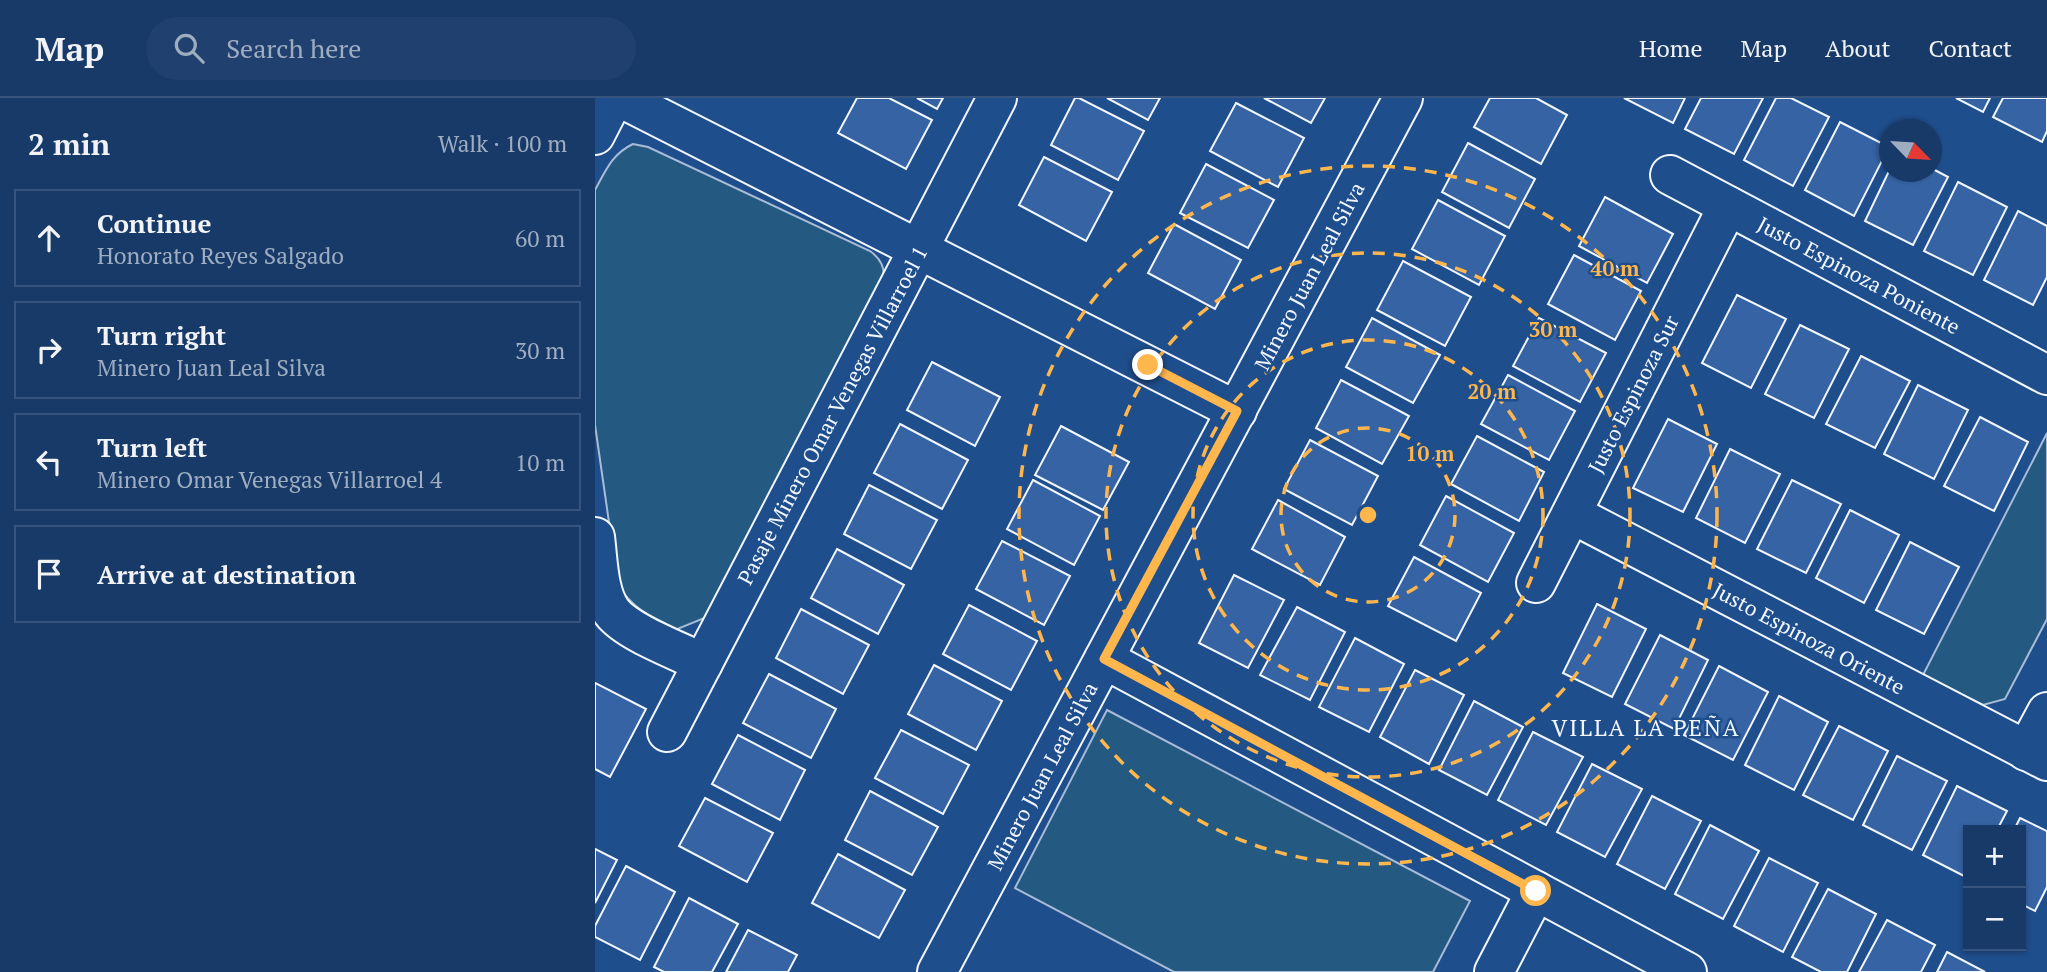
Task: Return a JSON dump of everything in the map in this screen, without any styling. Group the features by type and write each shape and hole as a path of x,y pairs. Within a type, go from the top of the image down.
{"street":[{"path":"595,135 614,98"},
{"path":"621,98 1237,411"},
{"name":"Pasaje Minero Omar Venegas Villarroel 1","path":"667,732 997,98"},
{"name":"Minero Juan Leal Silva","path":"937,972 1403,98"},
{"name":"Justo Espinoza Poniente","path":"1670,175 2047,374"},
{"name":"Justo Espinoza Sur","path":"1537,583 1728,206"},
{"name":"Justo Espinoza Oriente","path":"1572,514 2037,756"},
{"path":"595,537 603,593 612,612 628,626 702,663"},
{"path":"1104,659 1687,972"},
{"path":"2037,756 2047,712"},
{"path":"1494,972 1536,891"}],"shaded area":[{"path":"633,144 648,147 870,251 880,261 884,272 883,281 707,617 675,630 636,606 618,585 595,425 595,190 615,158"},
{"path":"2047,433 2047,619 2005,699 1983,705 1923,675"},
{"path":"1107,710 1470,901 1433,972 1174,972 1015,888"}],"building":[{"path":"857,98 889,98 932,120 906,169 838,133"},
{"path":"917,98 943,98 937,109"},
{"path":"1075,98 1144,131 1118,180 1051,145"},
{"path":"1107,98 1160,98 1148,120"},
{"path":"1264,98 1325,98 1311,123"},
{"path":"1490,98 1536,98 1567,115 1541,164 1474,127"},
{"path":"1624,98 1685,98 1673,123"},
{"path":"1701,98 1763,98 1734,154 1685,129"},
{"path":"1776,98 1791,98 1829,117 1793,186 1744,160"},
{"path":"1956,98 1990,98 1983,112"},
{"path":"2003,98 2047,98 2047,131 2042,142 1993,117"},
{"path":"1236,103 1304,138 1278,187 1210,151"},
{"path":"1840,122 1879,142 1879,167 1854,216 1805,190"},
{"path":"1468,143 1535,179 1509,228 1442,192"},
{"path":"1044,157 1112,192 1086,241 1019,205"},
{"path":"1206,164 1274,200 1248,248 1180,213"},
{"path":"1942,174 1948,177 1913,245 1865,221 1884,182 1942,182"},
{"path":"1958,182 2007,207 1973,275 1924,251"},
{"path":"1605,197 1673,234 1647,283 1579,246"},
{"path":"1438,200 1505,236 1479,285 1412,249"},
{"path":"2018,211 2047,226 2047,277 2033,305 1984,280"},
{"path":"1174,224 1241,260 1215,309 1148,273"},
{"path":"1574,255 1641,291 1615,340 1548,304"},
{"path":"1403,261 1471,297 1445,346 1377,310"},
{"path":"1737,295 1786,319 1751,388 1702,363"},
{"path":"1372,318 1440,355 1413,403 1346,367"},
{"path":"1539,318 1606,353 1580,402 1513,366"},
{"path":"1800,325 1849,349 1814,418 1765,394"},
{"path":"1861,356 1910,381 1875,448 1826,424"},
{"path":"932,362 1000,397 975,446 907,410"},
{"path":"1508,375 1575,411 1549,460 1481,424"},
{"path":"1341,380 1409,416 1382,464 1316,428"},
{"path":"1918,385 1968,410 1934,479 1884,454"},
{"path":"1980,417 2028,442 1994,511 1944,486"},
{"path":"1668,419 1717,444 1683,512 1633,488"},
{"path":"900,424 968,460 942,509 874,473"},
{"path":"1061,426 1129,462 1103,510 1035,475"},
{"path":"1477,436 1544,472 1519,521 1451,484"},
{"path":"1310,440 1378,476 1352,525 1284,489"},
{"path":"1730,449 1780,474 1745,543 1696,518"},
{"path":"1033,480 1100,516 1074,565 1007,529"},
{"path":"1792,480 1841,504 1806,573 1757,549"},
{"path":"869,485 937,520 911,569 844,534"},
{"path":"1446,496 1514,533 1488,582 1420,545"},
{"path":"1278,500 1345,537 1320,585 1252,549"},
{"path":"1850,510 1899,535 1864,603 1816,578"},
{"path":"1002,541 1070,576 1044,625 976,589"},
{"path":"1910,542 1959,567 1924,634 1876,610"},
{"path":"837,549 904,585 878,634 811,598"},
{"path":"1414,557 1481,593 1456,641 1388,606"},
{"path":"1234,575 1284,600 1248,668 1199,643"},
{"path":"1597,604 1646,629 1612,697 1563,673"},
{"path":"969,605 1037,641 1011,690 943,654"},
{"path":"1297,607 1345,632 1310,700 1260,675"},
{"path":"801,609 869,645 843,694 776,658"},
{"path":"1660,635 1708,660 1674,729 1625,704"},
{"path":"1355,638 1404,664 1369,732 1319,707"},
{"path":"934,665 1002,701 976,750 908,714"},
{"path":"1719,666 1768,692 1733,760 1684,735"},
{"path":"1415,670 1464,695 1429,764 1380,737"},
{"path":"769,674 836,709 811,758 743,723"},
{"path":"595,683 646,709 610,777 595,769"},
{"path":"1779,696 1828,722 1794,790 1745,765"},
{"path":"1474,701 1523,727 1487,795 1439,770"},
{"path":"1839,726 1888,751 1853,820 1803,795"},
{"path":"901,730 969,765 943,814 875,778"},
{"path":"1533,732 1583,757 1546,825 1498,800"},
{"path":"738,735 805,770 780,820 712,784"},
{"path":"1897,756 1947,781 1912,850 1863,825"},
{"path":"1592,764 1642,789 1605,857 1557,832"},
{"path":"1957,786 2007,811 2000,825 1963,825 1963,875 1923,855"},
{"path":"870,791 938,827 912,875 845,840"},
{"path":"1652,796 1701,821 1665,889 1617,864"},
{"path":"705,798 773,833 747,882 679,846"},
{"path":"2020,818 2047,831 2047,887 2035,911 2026,906 2026,825 2016,825"},
{"path":"1710,825 1759,851 1723,919 1675,894"},
{"path":"595,849 617,860 595,903"},
{"path":"838,854 905,890 879,938 812,903"},
{"path":"1769,858 1818,883 1783,952 1734,926"},
{"path":"626,866 675,892 640,960 595,937 595,926"},
{"path":"1828,889 1876,914 1847,972 1821,972 1792,957"},
{"path":"689,898 738,924 712,972 664,972 654,967"},
{"path":"1887,920 1935,945 1921,972 1859,972"},
{"path":"748,930 797,955 788,972 726,972"},
{"path":"1947,952 1985,972 1937,972"}],"district":[{"name":"VILLA LA PEÑA","path":"1646,727"}],"route":[{"path":"1148,365 1237,411 1104,659 1536,891"}]}
